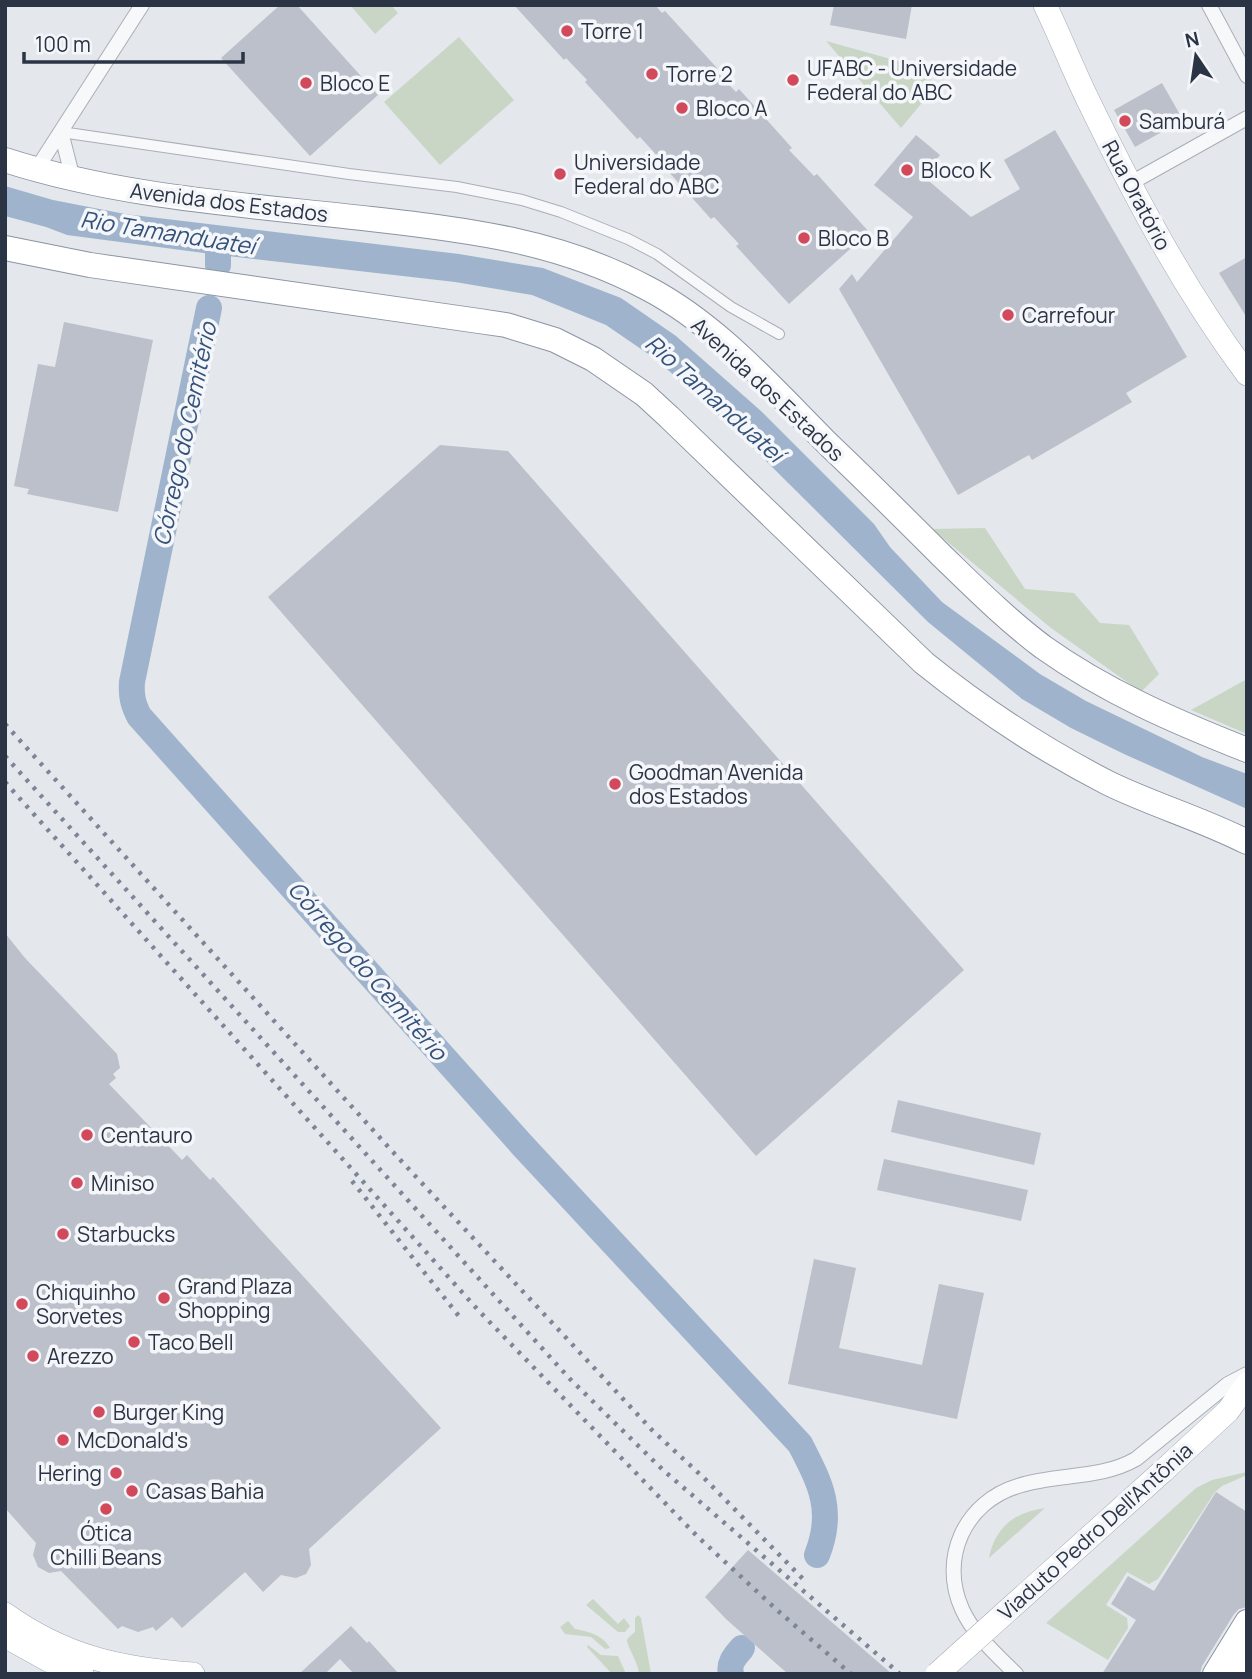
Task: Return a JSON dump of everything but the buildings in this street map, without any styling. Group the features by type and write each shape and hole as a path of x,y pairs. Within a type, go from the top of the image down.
{"highway":[{"name":"Avenida dos Estados","path":"5,160 73,179 165,195 421,225 553,248 651,289 702,323 987,600 1043,646 1140,705 1247,750"},
{"path":"5,248 90,265 479,321 526,331 573,349 612,371 669,416 924,663 952,686 1022,735 1074,764 1146,800 1247,842"},
{"path":"1215,1674 1247,1622"},
{"path":"1236,1674 1247,1656"}],"main road":[{"name":"Rua Oratório","path":"1045,5 1129,184 1170,257 1247,374"},
{"name":"Viaduto Pedro Dell'Antônia","path":"937,1674 1163,1471 1228,1410 1247,1384"},
{"path":"5,1614 41,1637 90,1658 142,1670 193,1674"},
{"path":"5,1636 48,1660 82,1674"}],"street":[{"path":"36,170 142,5"},
{"path":"1209,5 1247,76"},
{"path":"1129,184 1247,118"},
{"path":"61,132 73,179"},
{"path":"61,132 457,187 522,200 561,212 628,239 657,254 731,307 779,334"},
{"path":"1016,1674 972,1626 956,1594 953,1560 957,1544 973,1514 999,1493 1014,1487 1031,1482 1097,1474 1124,1466 1228,1384 1247,1374"}],"green space":[{"path":"350,5 391,5 398,13 375,34"},
{"path":"459,37 514,100 440,165 384,102"},
{"path":"826,41 923,68 932,81 931,92 901,128"},
{"path":"985,528 1025,589 1074,593 1100,623 1129,625 1159,674 1141,692 1051,628 932,529"},
{"path":"1247,679 1247,734 1191,710"},
{"path":"1247,1472 1247,1475 1215,1492 1158,1579 1149,1584 1127,1572 1106,1605 1127,1618 1128,1628 1108,1660 1046,1623 1196,1488 1212,1480"},
{"path":"1045,1508 989,1558 996,1538 1008,1523 1024,1513"},
{"path":"593,1599 618,1624 624,1618 630,1626 625,1632 618,1632 586,1605"},
{"path":"638,1615 641,1618 651,1674 639,1674 627,1642 635,1632 635,1618"},
{"path":"568,1621 575,1629 599,1637 610,1648 605,1649 591,1637 565,1634 560,1627"},
{"path":"588,1645 601,1655 618,1656 626,1674 612,1674"}],"water":[{"name":"Rio Tamanduateí","path":"5,186 53,200 125,214 459,254 543,268 621,298 676,336 761,411 874,524 890,547 942,602 1040,674 1086,701 1202,757 1247,774 1247,809 1124,754 1071,728 1022,699 928,622 739,434 657,360 606,325 532,295 455,282 67,235 5,216"}],"waterway":[{"name":"Córrego do Cemitério","path":"218,241 218,265"},
{"name":"Córrego do Cemitério","path":"209,308 132,682 135,708 139,716 522,1145 800,1444 819,1484 825,1510 825,1524 817,1555"},
{"name":"Córrego do Cemitério","path":"731,1674 732,1663 742,1648"}],"railway":[{"path":"5,724 392,1151 652,1430 705,1479 804,1580"},
{"path":"5,756 570,1379 663,1470 900,1674"},
{"path":"5,782 478,1310 697,1536 851,1674"},
{"path":"352,1181 462,1320"}],"place":[{"name":"Torre 1","path":"567,31"},
{"name":"Torre 2","path":"652,74"},
{"name":"UFABC - Universidade Federal do ABC","path":"793,80"},
{"name":"Bloco E","path":"306,83"},
{"name":"Bloco A","path":"682,108"},
{"name":"Samburá","path":"1125,121"},
{"name":"Bloco K","path":"907,170"},
{"name":"Universidade Federal do ABC","path":"560,174"},
{"name":"Bloco B","path":"804,238"},
{"name":"Carrefour","path":"1008,315"},
{"name":"Goodman Avenida dos Estados","path":"615,784"},
{"name":"Centauro","path":"87,1135"},
{"name":"Miniso","path":"77,1183"},
{"name":"Starbucks","path":"63,1234"},
{"name":"Grand Plaza Shopping","path":"164,1298"},
{"name":"Chiquinho Sorvetes","path":"22,1304"},
{"name":"Taco Bell","path":"134,1342"},
{"name":"Arezzo","path":"33,1356"},
{"name":"Burger King","path":"99,1412"},
{"name":"McDonald's","path":"63,1440"},
{"name":"Hering","path":"116,1473"},
{"name":"Casas Bahia","path":"132,1491"},
{"name":"Ótica Chilli Beans","path":"106,1509"}]}
